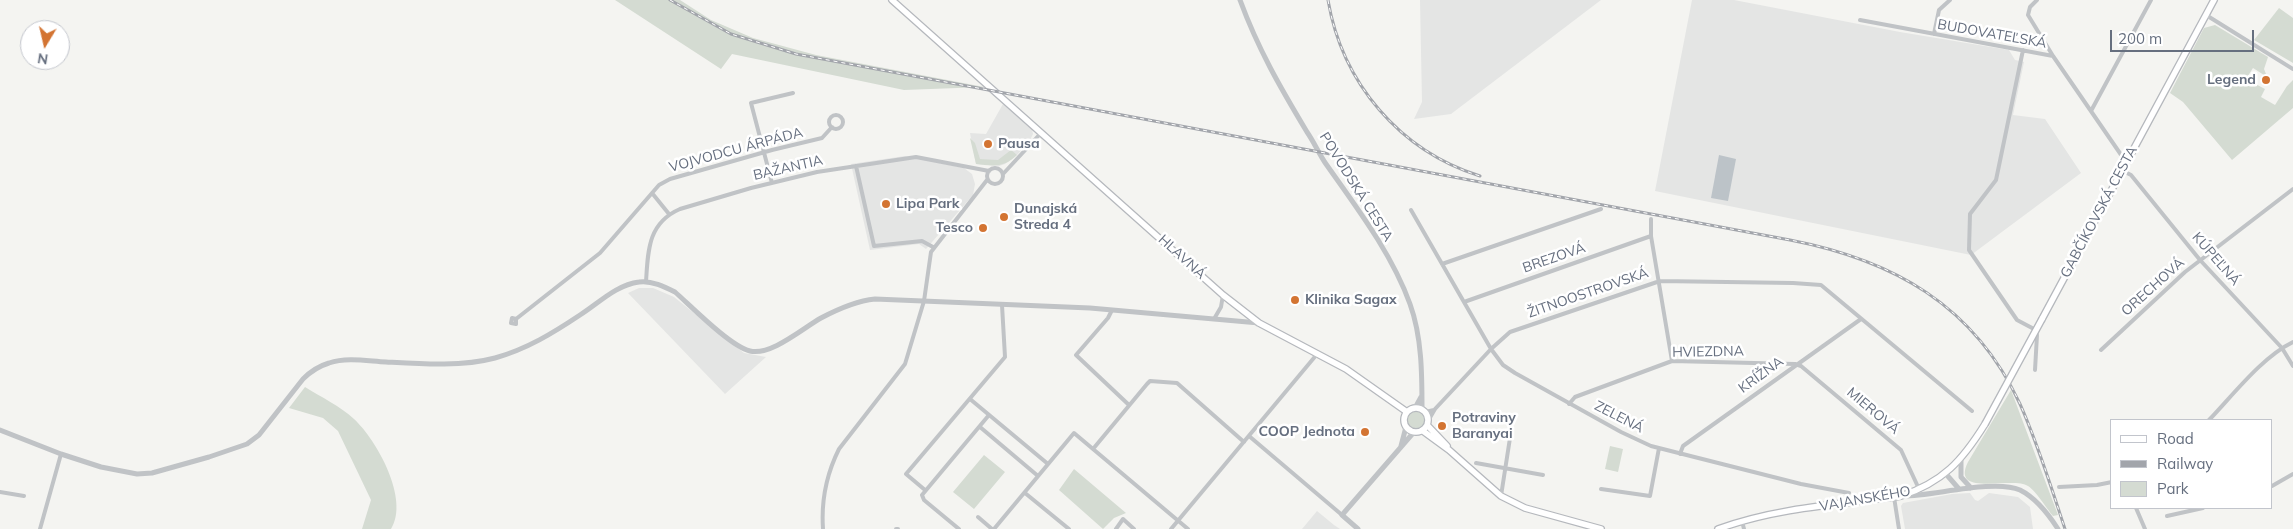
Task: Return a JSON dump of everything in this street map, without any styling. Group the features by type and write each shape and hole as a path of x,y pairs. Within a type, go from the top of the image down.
{"main road":[{"name":"HLAVNÁ","path":"892,0 1223,295 1258,323 1318,353 1364,381 1407,412"},
{"name":"GABČÍKOVSKÁ CESTA","path":"1985,424 2214,0"},
{"path":"1449,450 1420,410 1407,412 1404,420 1406,427 1414,432 1423,431 1449,450 1501,496 1525,508 1601,529"},
{"path":"1423,431 1428,423"},
{"name":"VAJANSKÉHO","path":"1718,529 1742,521 1805,509 1897,497 1920,489 1946,474 1961,460 1985,424"}],"street":[{"name":"POVODSKÁ CESTA","path":"1240,0 1256,44 1285,96 1376,240 1402,286 1417,330 1423,383 1420,410"},
{"path":"1934,34 1939,10 1950,0"},
{"path":"2037,0 2030,7 2028,15 2053,56"},
{"path":"2091,111 2151,0"},
{"path":"2206,15 2293,69"},
{"name":"BUDOVATEĽSKÁ","path":"1860,20 2053,56 2126,162"},
{"path":"2022,50 1996,180 1970,214 1969,250 2018,320 2034,329 2038,336 2035,370"},
{"path":"772,183 751,103 793,93"},
{"name":"VOJVODCU ÁRPÁDA","path":"516,319 600,253 658,185 670,179 764,152 822,138 832,127"},
{"path":"987,180 997,185 1002,182 1003,174 1041,133"},
{"name":"BAŽANTIA","path":"646,282 650,239 659,224 669,214 692,205 817,172 916,156 989,171"},
{"path":"856,166 874,246 922,241 933,248"},
{"path":"822,529 824,493 832,463 850,434 905,364 924,301 928,262 933,248 987,180 989,171 997,168 1003,174"},
{"name":"KÚPEĽNÁ","path":"2122,170 2131,175 2200,260 2282,348 2293,366"},
{"name":"ORECHOVÁ","path":"2102,350 2185,272 2293,189"},
{"path":"652,193 669,214"},
{"path":"1442,264 1601,209"},
{"name":"ZELENÁ","path":"1411,210 1491,349 1503,364 1515,373 1621,432 1659,448 1801,484 1848,493"},
{"path":"1651,219 1651,236 1672,361"},
{"name":"BREZOVÁ","path":"1464,302 1651,236"},
{"name":"ŽITNOOSTROVSKÁ","path":"1428,423 1434,410 1491,349 1510,332 1660,281 1821,285 1972,411"},
{"path":"0,430 60,454 101,467 137,474 166,470 209,458 247,444 259,435 311,371 329,363 348,360 443,364 492,358 526,347 555,332 623,286 646,282 664,286 675,292 737,345 750,351 759,352 772,348 822,317 866,300 897,298 1112,310 1258,323"},
{"path":"1214,319 1223,295"},
{"path":"926,490 906,474 1005,356 1002,305"},
{"path":"1112,310 1108,318 1076,356 1130,405"},
{"name":"KRÍŽNA","path":"1680,454 1682,446 1861,318"},
{"path":"2210,419 2282,348 2293,342"},
{"path":"1171,529 1318,353"},
{"name":"HVIEZDNA","path":"1569,404 1575,397 1672,361 1795,364"},
{"name":"MIEROVÁ","path":"1795,364 1801,366 1901,450 1920,489"},
{"path":"1092,449 1150,381 1176,383 1244,442"},
{"path":"970,399 1048,464"},
{"path":"1420,410 1434,410"},
{"path":"959,529 924,500 922,495 989,415"},
{"path":"980,427 1038,476"},
{"path":"1400,447 1406,427"},
{"path":"1342,515 1414,432"},
{"path":"978,517 993,529 1074,433 1188,529"},
{"path":"1249,436 1358,529"},
{"path":"1501,496 1510,438"},
{"path":"1601,489 1650,496 1659,448"},
{"path":"40,529 60,454"},
{"path":"1961,460 1961,477 1972,488"},
{"path":"1476,463 1543,475"},
{"path":"1946,474 1959,489"},
{"path":"2273,485 2293,474"},
{"path":"2060,486 2096,485 2110,482"},
{"path":"1899,529 1897,497 1972,488 2018,490 2042,508 2058,529"},
{"path":"0,492 24,496"},
{"path":"1024,493 1069,529"},
{"path":"2136,509 2146,529"},
{"path":"2167,516 2198,509"},
{"path":"1116,529 1124,519 1134,529"},
{"path":"1742,521 1744,529"}],"shaded area":[{"path":"1420,0 1601,0 1451,114 1414,119 1422,102"},
{"path":"1692,0 1734,0 1900,32 2009,50 2015,60 2024,62 2013,115 2045,119 2081,173 1971,255 1655,191"},
{"path":"1003,104 1032,129 1033,134 1029,142 1017,155 1005,164 999,166 976,164 970,133 986,134"},
{"path":"1719,155 1736,159 1728,201 1711,198"},
{"path":"905,156 964,168 972,174 975,184 973,195 926,249 919,244 870,250 851,164"},
{"path":"639,288 653,288 674,297 744,353 766,357 725,394 628,293"},
{"path":"1970,493 1978,501 1989,493 2018,497 2030,507 2033,529 1905,529 1901,506 1903,503 1952,494"},
{"path":"1317,511 1334,525 1340,529 1302,529"}],"green space":[{"path":"615,0 680,0 711,20 753,38 816,55 984,87 904,90 732,54 721,69"},
{"path":"2279,8 2293,18 2293,63 2254,40"},
{"path":"2215,25 2268,57 2264,69 2266,74 2264,75 2253,68 2246,79 2265,89 2261,97 2275,105 2293,80 2293,108 2232,160 2183,102 2170,93 2204,28"},
{"path":"970,138 975,143 980,159 998,160 1011,150 1017,155 1003,164 976,164"},
{"path":"305,387 349,414 363,429 381,455 394,487 396,517 391,529 362,529 371,500 338,431 323,418 289,408"},
{"path":"2011,390 2058,515 2053,516 2028,486 2009,483 1975,483 1968,480 1965,473 1968,462"},
{"path":"1416,411 1422,414 1425,420 1422,426 1416,429 1410,426 1407,420 1410,414"},
{"path":"1610,446 1623,449 1618,472 1605,469"},
{"path":"984,455 1005,472 974,509 953,492"},
{"path":"1074,469 1126,513 1114,518 1103,529 1059,490"}],"railway":[{"path":"670,0 731,34 796,54 1790,240 1863,260 1896,275 1926,292 1954,314 1979,339 2001,369 2027,419 2065,529"},
{"path":"1328,0 1335,30 1346,59 1361,86 1379,110 1400,131 1424,150 1451,165 1480,176"}],"place":[{"name":"Legend","path":"2266,80"},
{"name":"Pausa","path":"988,144"},
{"name":"Lipa Park","path":"886,204"},
{"name":"Dunajská Streda 4","path":"1004,217"},
{"name":"Tesco","path":"983,228"},
{"name":"Klinika Sagax","path":"1295,300"},
{"name":"Potraviny Baranyai","path":"1442,426"},
{"name":"COOP Jednota","path":"1365,432"}]}
